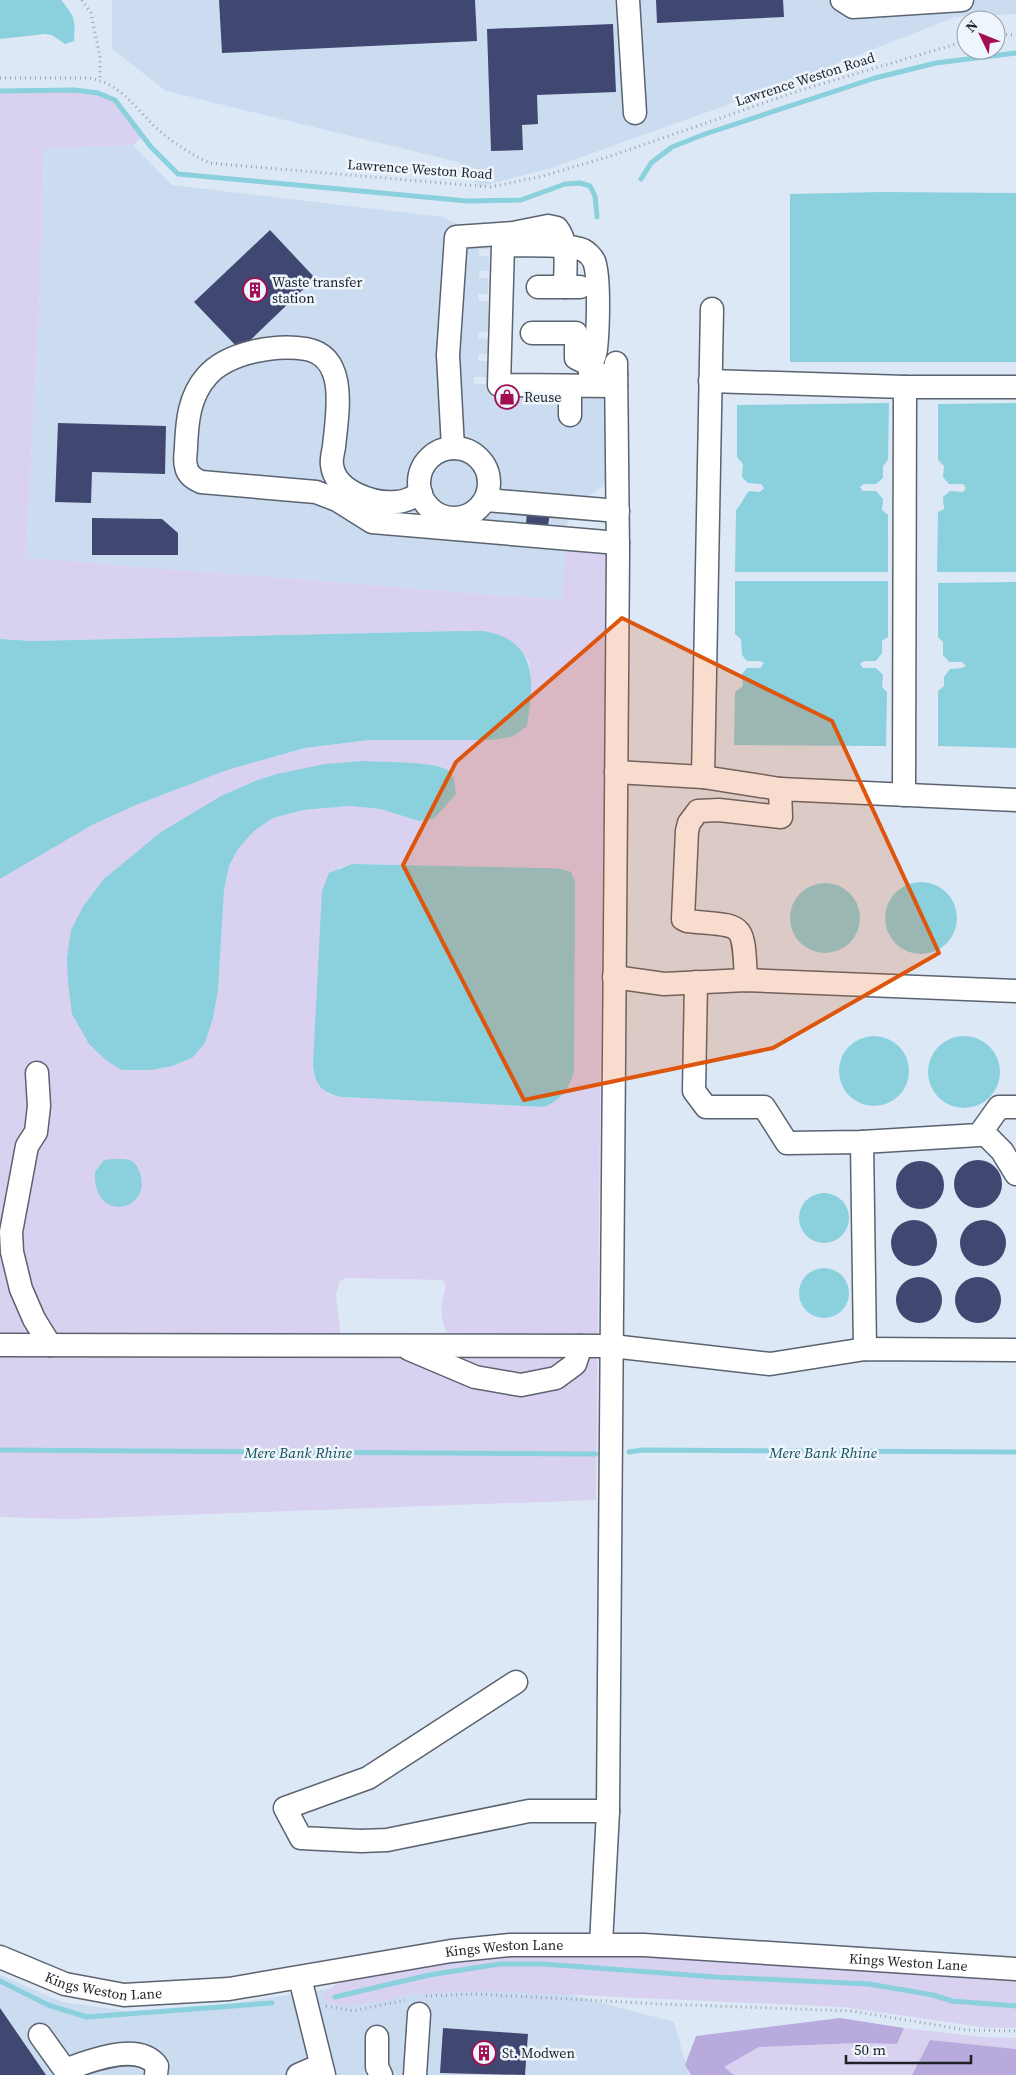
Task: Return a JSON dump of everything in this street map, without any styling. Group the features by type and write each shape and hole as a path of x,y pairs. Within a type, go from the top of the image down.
{"street":[{"path":"628,0 635,113"},
{"path":"842,0 853,7 962,0"},
{"path":"453,448 448,355 456,237 513,233 548,226 557,228 563,235 564,247 575,287 538,287"},
{"path":"502,245 577,248 584,251 594,260 596,277 596,351 590,365 590,374 616,375 570,386 498,385 502,245"},
{"path":"703,777 712,309"},
{"path":"532,333 576,333 576,358 590,365"},
{"path":"421,493 397,503 368,500 350,491 337,476 332,466 338,402 337,381 329,362 318,352 297,348 263,348 225,361 207,376 187,414 186,467 193,478 201,482 316,492 337,500 372,522 448,523 618,543"},
{"path":"601,1944 608,1811 618,543 616,375"},
{"path":"710,381 905,387 1016,387"},
{"path":"570,386 570,415"},
{"path":"904,794 905,387"},
{"path":"453,448 467,450 480,458 488,471 490,485 486,500 476,511 448,523 424,502 421,493 420,474 427,461 438,452 453,448"},
{"path":"486,500 618,511"},
{"path":"616,772 703,777 780,789 1016,800"},
{"path":"746,980 744,939 741,932 733,926 683,919 687,831 689,823 698,811 719,810 780,817 780,789"},
{"path":"614,977 664,984 746,980 1016,991"},
{"path":"696,982 694,1091 706,1107 764,1107 787,1143 862,1142 979,1135 999,1107 1016,1107"},
{"path":"37,1073 39,1106 36,1132 27,1146 11,1232 12,1252 21,1289 34,1319 50,1345"},
{"path":"982,1131 1002,1151 1016,1174"},
{"path":"862,1142 865,1349"},
{"path":"0,1345 612,1346 770,1364 865,1349 1016,1350"},
{"path":"401,1346 475,1377 521,1384 556,1378 575,1364 581,1346"},
{"path":"516,1682 368,1778 285,1808 301,1838 361,1841 387,1840 529,1811 608,1811"},
{"name":"Kings Weston Lane","path":"0,1957 66,1984 124,1994 229,1989 460,1950 510,1945 653,1945 1016,1969"},
{"path":"298,2075 323,2070 300,1978"},
{"path":"415,2075 417,2003"},
{"path":"40,2035 65,2070 99,2057 134,2054 144,2056 153,2061 157,2066 156,2075"},
{"path":"377,2037 377,2067 381,2075"}],"path":[{"path":"82,0 91,13 100,57 100,80"},
{"name":"Lawrence Weston Road","path":"0,78 89,78 100,80 118,88 160,132 183,150 209,163 490,187 539,177 614,155 801,90 956,44"},
{"path":"306,2005 331,2006 353,2011 475,1994 662,2004 852,2010 966,2030 1016,2031"}],"highlighted area":[{"path":"622,618 832,721 939,953 773,1048 524,1100 403,865 456,762"}],"shaded area":[{"path":"112,0 1016,0 1016,14 1006,14 1006,10 956,10 956,17 777,87 551,168 479,187 458,162 166,91 112,49"},
{"path":"74,90 100,95 116,103 143,137 133,145 44,149 41,272 26,558 562,600 565,549 606,551 596,1500 68,1519 0,1517 0,879 92,825 136,805 227,770 305,748 369,740 492,740 512,737 531,699 530,663 522,652 489,632 459,631 32,641 0,639 0,91","holes":["362,761 411,763 456,794 434,819 419,821 380,809 350,806 303,810 273,818 254,831 238,849 229,866 224,890 218,991 213,1018 205,1043 192,1058 172,1066 152,1070 221,796 256,782 290,772 324,765","353,864 545,868 544,1107 342,1097 327,1094 338,868","345,1278 443,1280 446,1286 442,1301 442,1320 452,1340 341,1340 336,1295 339,1282"]},
{"path":"133,145 172,185 443,217 489,241 489,249 479,249 479,256 489,256 489,271 479,271 479,278 488,278 488,294 478,294 479,301 488,301 488,332 479,332 478,338 488,339 488,354 479,354 478,361 488,361 488,377 474,377 474,384 488,384 488,391 607,392 606,485 585,498 570,499 565,549 563,600 26,558 41,272 44,149"},
{"path":"591,1952 1016,1980 1016,2028 988,2028 843,2007 487,1991 410,1994 384,2001 347,2006 323,2000 326,1992 340,1981 493,1955"},
{"path":"484,1972 674,2022 689,2075 0,2075 0,1975 62,2002 134,2012 235,2003 348,1986"},
{"path":"840,2018 904,2028 897,2044 858,2043 759,2047 724,2067 734,2075 691,2075 685,2065 696,2036"},
{"path":"904,2028 982,2037 1016,2038 1016,2049 930,2040 912,2075 734,2075 723,2067 759,2047 858,2043 897,2044"},
{"path":"930,2040 1016,2049 1016,2075 912,2075"}],"water":[{"path":"0,0 61,0 73,18 75,28 74,41 65,44 52,35 45,34 0,39"},
{"path":"882,192 1016,193 1016,362 790,362 790,194"},
{"path":"889,403 888,460 883,466 883,478 876,484 864,484 860,487 863,491 876,491 883,499 882,510 888,515 888,572 735,572 736,510 749,491 760,492 764,488 761,484 748,483 742,477 743,464 737,457 737,405"},
{"path":"1016,403 1016,572 937,572 938,512 944,509 943,497 950,491 963,492 966,488 963,484 949,484 943,477 944,466 938,460 938,404"},
{"path":"735,581 888,581 888,637 882,641 882,653 876,661 864,661 860,664 863,668 876,668 883,675 882,687 887,692 886,746 734,745 735,692 743,686 742,674 747,668 760,668 764,663 760,661 747,661 742,655 741,639 735,634"},
{"path":"1016,582 1016,748 938,746 938,691 944,686 944,677 950,669 966,666 962,662 949,662 943,655 943,642 938,637 938,583"},
{"path":"485,631 506,638 517,646 525,656 531,682 527,726 512,737 492,740 369,740 305,748 227,770 136,805 92,825 0,879 0,639 32,641"},
{"path":"362,761 422,764 444,768 453,777 456,794 434,819 419,821 380,809 350,806 303,810 273,818 254,831 238,849 229,866 224,890 218,991 213,1018 205,1043 192,1058 172,1066 152,1070 122,1070 107,1061 89,1044 72,1014 67,958 71,930 84,905 104,879 161,832 221,796 255,781 277,774 325,764"},
{"path":"352,864 545,868 571,872 575,882 574,1072 567,1089 560,1097 544,1107 342,1097 329,1093 320,1087 315,1077 313,1064 322,891 329,873"},
{"path":"928,882 947,892 955,904 957,918 955,932 947,944 935,952 914,954 895,944 887,932 885,911 895,892 907,884"},
{"path":"825,883 838,886 850,893 857,905 860,918 857,931 850,943 838,950 825,953 812,950 800,943 793,931 790,918 793,905 800,893 812,886"},
{"path":"867,1036 881,1036 894,1042 903,1051 909,1064 907,1084 899,1096 881,1106 867,1106 854,1100 845,1091 839,1078 839,1064 845,1051 854,1042"},
{"path":"964,1036 984,1042 994,1052 1000,1072 994,1092 984,1102 964,1108 944,1102 934,1092 928,1072 934,1052 944,1042"},
{"path":"104,1160 130,1160 136,1164 140,1173 142,1186 138,1197 131,1204 121,1207 111,1205 103,1200 97,1189 95,1172"},
{"path":"824,1193 834,1195 842,1200 847,1208 849,1218 847,1228 842,1236 834,1241 824,1243 814,1241 806,1236 801,1228 799,1218 801,1208 806,1200 814,1195"},
{"path":"824,1268 834,1270 842,1275 847,1283 849,1293 847,1303 842,1311 834,1316 824,1318 814,1316 806,1311 801,1303 799,1293 801,1283 806,1275 814,1270"}],"building":[{"path":"219,0 475,0 477,41 222,53"},
{"path":"656,0 783,0 784,17 657,23"},
{"path":"613,24 616,92 537,95 538,124 522,125 523,150 491,151 487,29"},
{"name":"Waste transfer station","path":"270,230 315,278 240,350 194,302"},
{"path":"58,423 166,426 165,474 92,472 91,503 55,502"},
{"path":"527,512 550,514 548,525 526,524"},
{"path":"92,518 162,519 178,533 178,555 92,555"},
{"path":"978,1160 987,1162 995,1167 1000,1175 1002,1184 1000,1193 995,1201 987,1206 978,1208 969,1206 961,1201 956,1193 954,1184 956,1175 961,1167 969,1162"},
{"path":"920,1161 929,1163 937,1168 942,1176 944,1185 942,1194 937,1202 929,1207 920,1209 911,1207 903,1202 898,1194 896,1185 898,1176 903,1168 911,1163"},
{"path":"909,1220 919,1220 931,1226 936,1234 936,1252 931,1260 923,1265 909,1266 901,1263 894,1256 891,1248 891,1238 894,1230 901,1223"},
{"path":"978,1220 988,1220 1000,1226 1005,1234 1005,1252 1000,1260 992,1265 978,1266 970,1263 963,1256 960,1248 960,1238 963,1230 970,1223"},
{"path":"914,1277 924,1277 936,1283 941,1291 941,1309 936,1317 928,1322 914,1323 906,1320 899,1313 896,1305 896,1295 899,1287 906,1280"},
{"path":"973,1277 983,1277 995,1283 1000,1291 1000,1309 995,1317 987,1322 973,1323 965,1320 958,1313 955,1305 955,1295 958,1287 965,1280"},
{"path":"0,2008 46,2075 0,2075"},
{"name":"St. Modwen","path":"443,2028 528,2034 525,2075 440,2073"}],"waterway":[{"path":"641,179 651,163 672,147 705,134 875,78 936,63 1016,53"},
{"path":"0,91 74,90 98,93 115,100 151,147 178,174 467,201 521,200 565,184 580,183 590,186 595,196 597,217"},
{"name":"Mere Bank Rhine","path":"0,1450 596,1454"},
{"name":"Mere Bank Rhine","path":"629,1452 642,1450 1016,1452"},
{"path":"335,1997 429,1975 500,1964 544,1964 716,1977 869,1984 933,1995 952,2001 1016,2006"},
{"path":"0,1981 48,2005 87,2017 272,2003"}],"place":[{"name":"Waste transfer station","path":"255,290"},
{"name":"Reuse","path":"507,397"},
{"name":"St. Modwen","path":"484,2053"}]}
